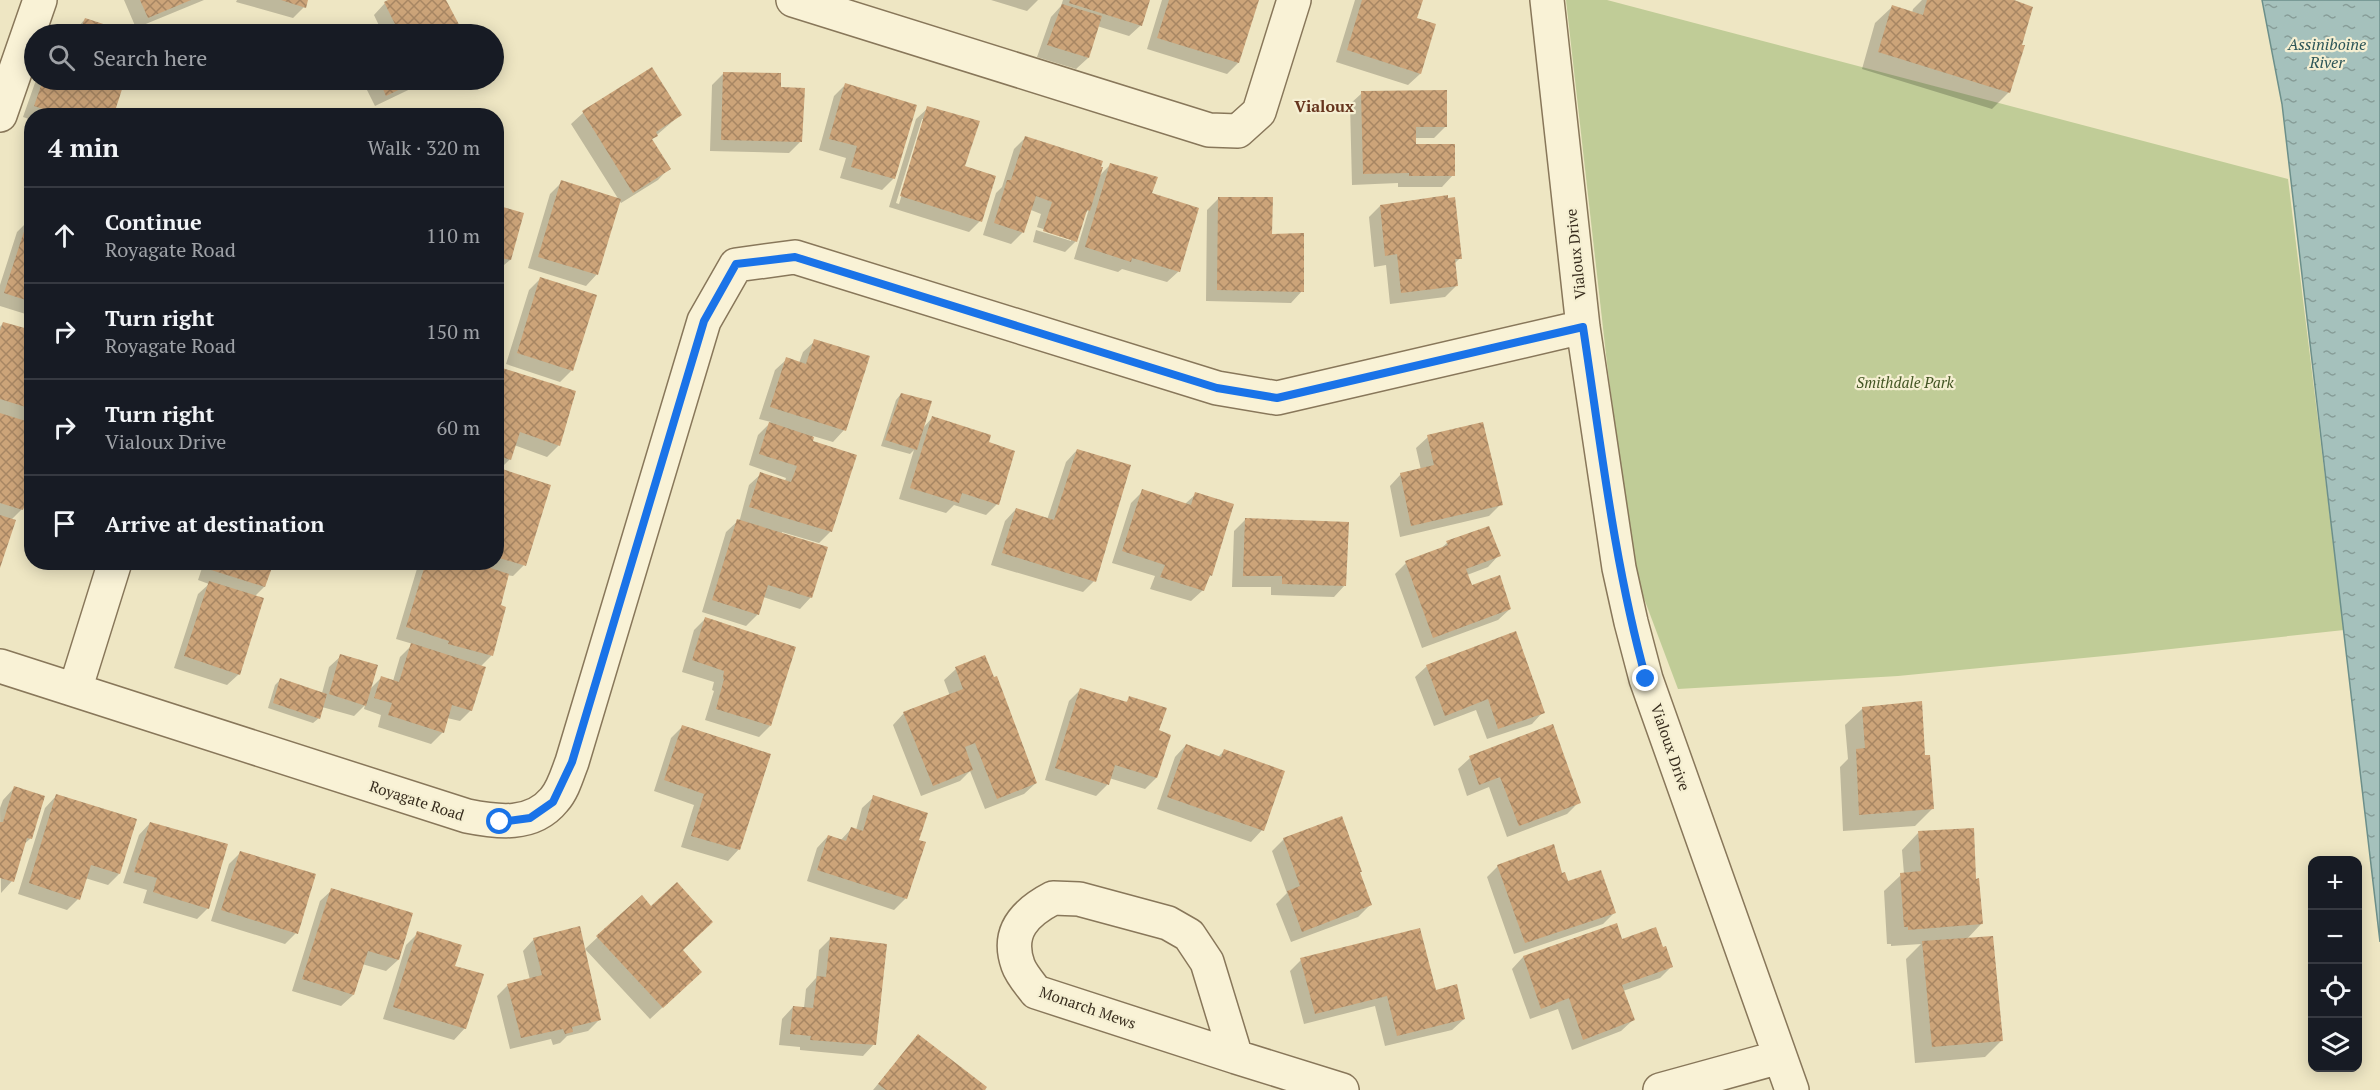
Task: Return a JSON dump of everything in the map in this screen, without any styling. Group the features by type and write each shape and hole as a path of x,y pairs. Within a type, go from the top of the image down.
{"street":[{"path":"32,24 40,0"},
{"path":"793,0 1209,130 1238,131 1260,112 1294,0"},
{"name":"Vialoux Drive","path":"1547,0 1583,327 1619,568 1631,622 1646,679 1792,1090"},
{"path":"0,116 24,46"},
{"name":"Royagate Road","path":"0,666 467,816 500,822 530,818 553,802 572,762 704,321 736,264 795,257 1217,388 1277,398 1583,327"},
{"path":"75,690 112,570"},
{"name":"Monarch Mews","path":"1236,1057 1206,962 1189,936 1168,923 1079,899 1053,898 1034,908 1018,925 1015,947 1018,965 1036,992 1236,1057 1342,1090"},
{"path":"1660,1090 1780,1057"}],"green space":[{"name":"Smithdale Park","path":"1566,0 1607,0 2288,179 2344,630 1898,676 1678,689 1636,577 1608,372"}],"water":[{"name":"Assiniboine River","path":"2262,0 2380,0 2380,942 2282,104"}],"building":[{"path":"140,0 191,0 148,18"},
{"path":"281,0 308,0 306,8"},
{"path":"388,0 446,0 459,24 395,24 384,2"},
{"path":"1070,0 1150,0 1142,26 1069,3"},
{"path":"1169,0 1259,0 1239,63 1157,38"},
{"path":"1362,0 1423,0 1417,18 1436,24 1421,74 1347,50"},
{"path":"1927,0 2014,0 2033,7 2022,45 2025,45 2010,93 1878,52 1892,5 1923,15"},
{"path":"1062,4 1102,16 1089,58 1047,45"},
{"path":"85,18 103,24 83,24"},
{"path":"652,67 682,115 656,132 658,136 652,139 671,169 633,193 582,111"},
{"path":"723,72 781,73 781,87 805,88 802,142 721,140"},
{"path":"845,83 917,105 895,179 851,167 857,146 829,139"},
{"path":"40,90 122,90 116,108 40,108 34,106"},
{"path":"383,90 398,90 386,96"},
{"path":"1447,90 1447,127 1416,127 1416,144 1455,144 1455,176 1409,176 1409,173 1363,174 1361,91"},
{"path":"927,106 980,121 965,166 996,176 982,222 900,196"},
{"path":"1025,136 1103,161 1090,211 1087,210 1077,242 1043,231 1052,202 1036,196 1024,233 994,223 1007,180 1011,180"},
{"path":"1110,163 1158,177 1152,193 1199,208 1180,272 1132,258 1131,262 1085,247"},
{"path":"561,180 621,199 598,275 538,257"},
{"path":"1448,195 1448,198 1455,197 1462,259 1455,259 1458,286 1401,293 1397,254 1385,256 1380,205"},
{"path":"1218,197 1273,197 1272,234 1304,233 1304,292 1217,290"},
{"path":"504,207 524,213 511,260 504,259"},
{"path":"24,231 24,299 4,293"},
{"path":"540,277 597,295 573,371 517,353"},
{"path":"3,322 24,328 24,406 0,399 0,331"},
{"path":"814,339 870,356 846,431 770,407 786,357 806,364"},
{"path":"504,368 576,391 560,446 520,432 511,460 504,458"},
{"path":"901,393 932,401 917,450 885,440"},
{"path":"0,413 24,420 24,507 23,510 0,503"},
{"path":"932,416 991,435 989,442 1015,451 999,505 962,493 959,503 910,488"},
{"path":"769,422 814,437 813,441 857,455 832,532 749,507 760,472 791,482 797,466 759,454"},
{"path":"1483,422 1503,505 1411,526 1400,473 1434,465 1427,435"},
{"path":"1077,449 1131,465 1096,582 1002,553 1016,508 1054,520"},
{"path":"504,470 551,485 526,566 504,559"},
{"path":"1142,489 1191,505 1195,492 1234,504 1212,576 1210,575 1204,591 1160,577 1165,565 1122,551"},
{"path":"0,515 16,520 0,568"},
{"path":"1245,518 1349,522 1346,586 1282,584 1282,576 1243,576"},
{"path":"737,519 828,547 812,598 768,585 759,615 712,600"},
{"path":"1489,526 1501,556 1466,569 1472,585 1500,575 1511,609 1433,638 1405,561 1448,545 1446,541"},
{"path":"211,570 271,570 265,587"},
{"path":"424,570 497,570 509,574 501,605 506,607 493,656 448,644 449,641 406,627"},
{"path":"209,581 264,598 240,675 184,656"},
{"path":"705,617 796,647 771,726 716,709 724,671 692,660"},
{"path":"1516,631 1545,713 1498,729 1488,699 1445,716 1426,665"},
{"path":"411,643 486,667 472,711 452,705 444,733 388,715 392,703 374,698 381,676 399,682"},
{"path":"340,654 378,665 366,706 329,694"},
{"path":"985,655 994,677 997,676 1037,783 997,799 975,743 965,747 973,770 933,786 903,712 963,689 955,667"},
{"path":"280,678 327,694 320,719 273,703"},
{"path":"1080,688 1127,702 1129,696 1167,708 1159,730 1171,735 1157,778 1115,765 1109,785 1055,768"},
{"path":"1922,701 1925,755 1930,755 1934,809 1859,815 1856,749 1865,748 1862,707"},
{"path":"1553,724 1581,803 1519,826 1500,777 1479,785 1469,756"},
{"path":"682,725 771,754 740,850 691,836 704,794 664,780"},
{"path":"1186,744 1221,757 1224,749 1285,771 1264,831 1167,797"},
{"path":"14,786 45,796 32,839 27,838 14,882 0,878 0,822 3,822"},
{"path":"56,794 137,819 120,874 91,865 80,900 29,883"},
{"path":"873,795 928,813 919,840 926,842 907,899 817,870 828,835 846,841 851,827 863,831"},
{"path":"1342,816 1372,905 1302,932 1287,891 1300,886 1283,838"},
{"path":"150,822 228,844 209,909 153,892 157,878 134,872"},
{"path":"1974,828 1976,879 1979,878 1983,924 1908,930 1908,927 1904,927 1900,873 1921,871 1918,831"},
{"path":"1554,844 1562,873 1565,872 1568,881 1601,870 1616,913 1525,943 1497,865"},
{"path":"240,851 316,874 298,934 221,910"},
{"path":"677,882 713,922 683,950 702,972 663,1008 596,936 642,895 651,906"},
{"path":"331,888 413,913 399,960 368,951 354,995 302,979"},
{"path":"1617,923 1622,939 1656,927 1673,967 1622,985 1635,1020 1583,1040 1569,998 1541,1009 1523,956"},
{"path":"580,926 601,1020 572,1027 573,1032 565,1034 563,1029 521,1038 507,984 542,975 533,938"},
{"path":"1420,928 1436,990 1457,984 1465,1019 1397,1036 1387,996 1315,1014 1300,958"},
{"path":"417,931 462,945 455,966 484,974 466,1029 393,1007"},
{"path":"1993,936 2003,1041 1932,1047 1922,941"},
{"path":"830,937 887,944 876,1045 810,1040 811,1036 790,1034 793,1006 813,1008 817,976 826,977"},
{"path":"918,1034 987,1087 985,1090 886,1090 878,1084"}],"district":[{"name":"Vialoux","path":"1324,106"}],"route":[{"path":"500,822 530,818 553,802 559,794 572,762 704,321 736,264 795,257 1217,388 1277,398 1583,327 1619,568 1646,679"}]}
